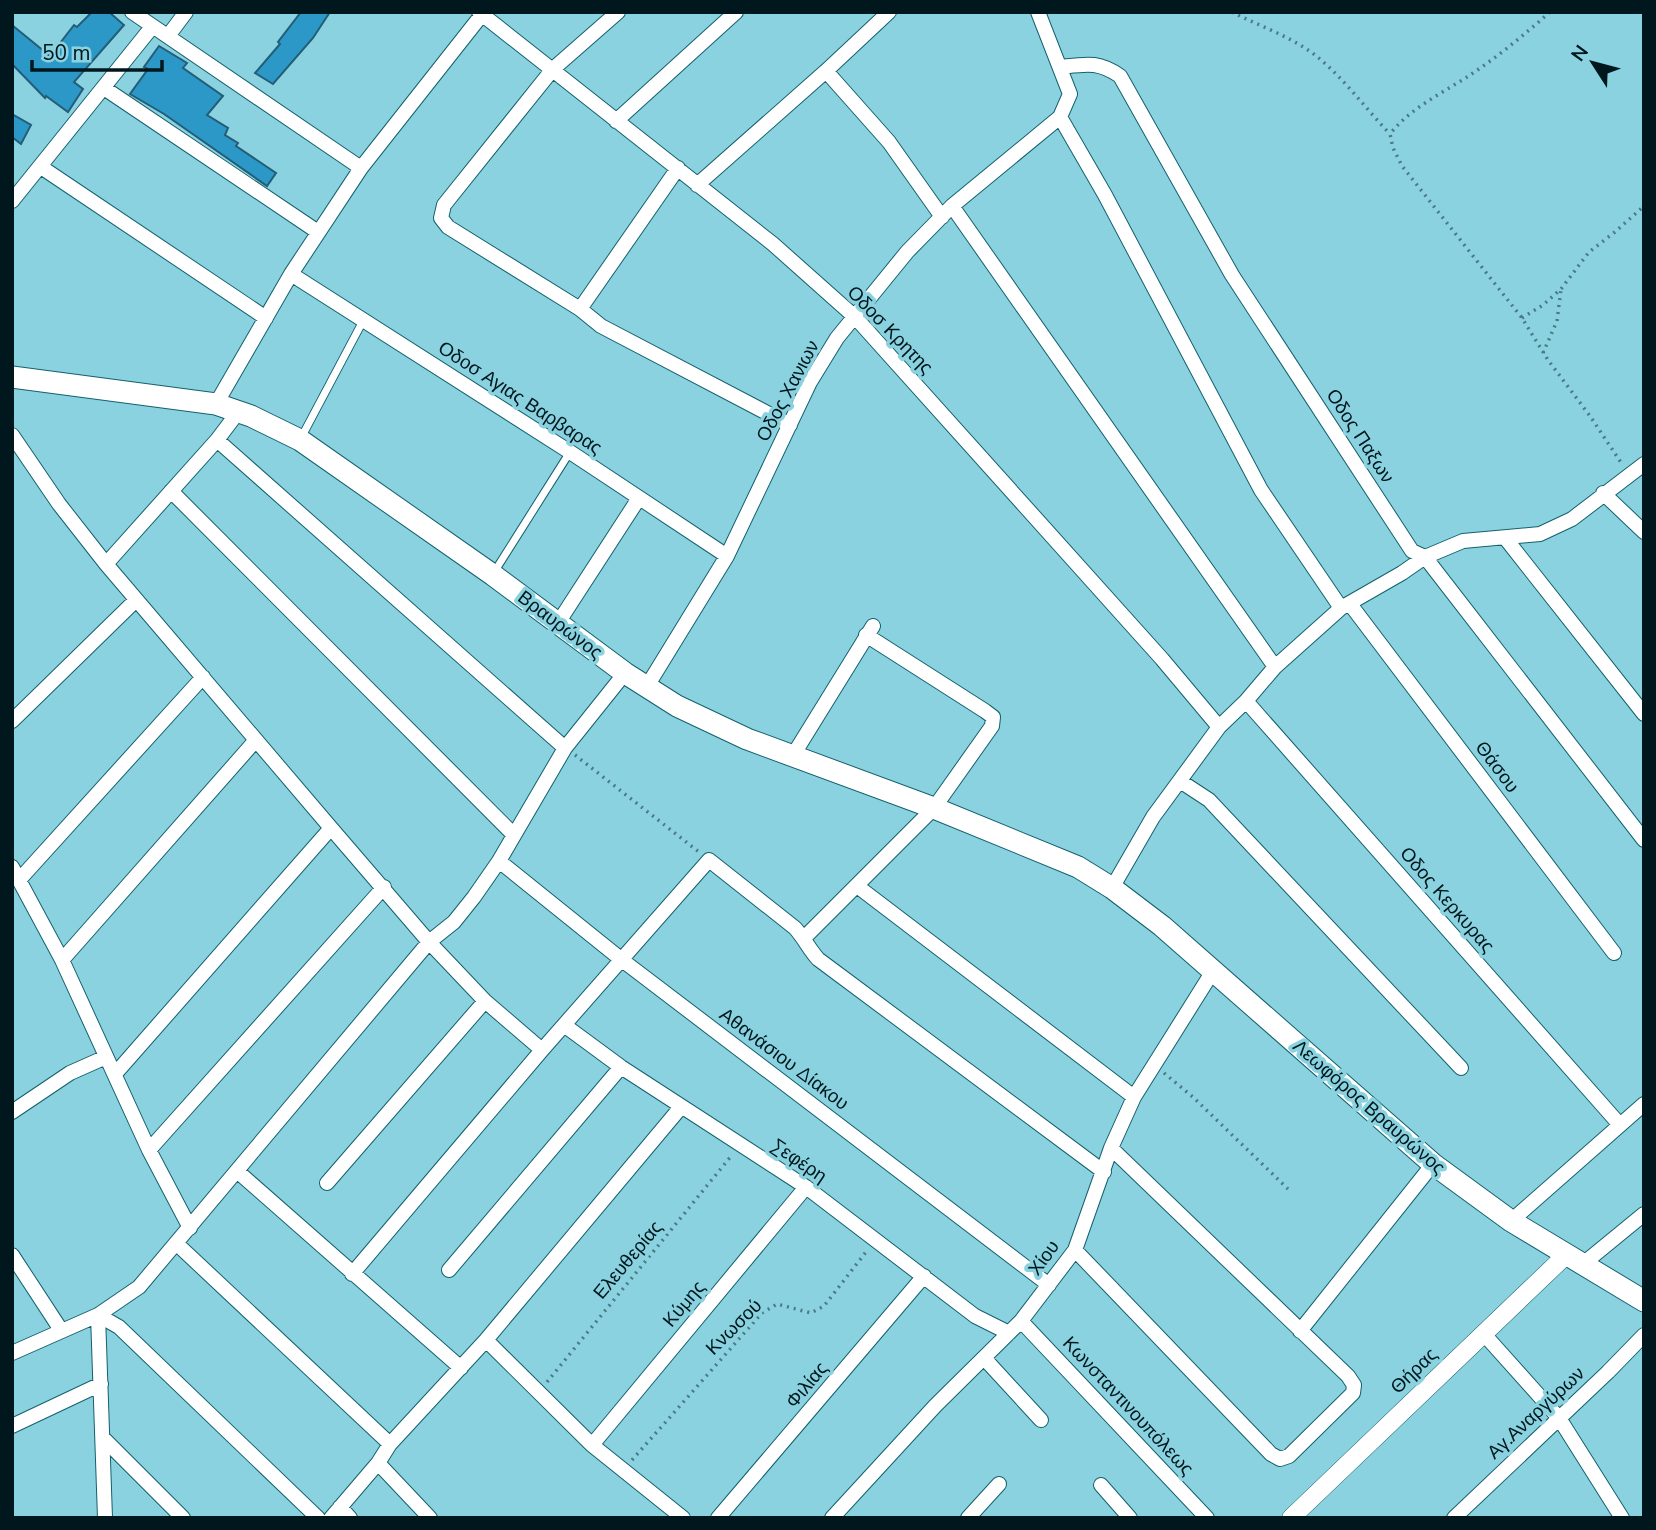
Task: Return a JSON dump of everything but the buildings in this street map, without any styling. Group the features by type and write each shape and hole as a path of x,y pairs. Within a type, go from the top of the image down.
{"main road":[{"name":"Βραυρώνος","path":"12,377 216,404 239,411 300,440 493,575 646,688 712,724 792,757 934,808 1077,867 1112,888"},
{"name":"Λεωφόρος Βραυρώνος","path":"1112,888 1162,926 1433,1164 1511,1221 1644,1301"}],"street":[{"path":"132,12 361,168"},
{"path":"168,36 186,12"},
{"path":"618,12 553,69 444,205 441,218 448,227 580,309 601,327 790,425"},
{"path":"616,121 736,12"},
{"path":"697,185 889,12"},
{"path":"1038,12 1070,94 1060,117"},
{"path":"216,404 291,274 361,168 481,13"},
{"name":"Οδοσ Κρητης","path":"481,13 773,244 855,317 1162,659 1219,727"},
{"path":"12,201 152,27"},
{"name":"Οδος Παξων","path":"1060,67 1084,64 1105,66 1120,76 1232,275 1412,551 1425,557 1644,840"},
{"path":"826,71 947,211 1275,667"},
{"path":"104,88 318,232"},
{"name":"Οδος Χανιων","path":"646,688 727,556 810,382 837,338 907,252 947,211 1060,117"},
{"name":"Θάσου","path":"1060,117 1105,195 1261,490 1346,606 1614,953"},
{"path":"41,167 266,318"},
{"path":"580,309 678,168"},
{"name":"Οδοσ Αγιας Βαρβαρας","path":"291,274 727,556"},
{"path":"106,564 217,440 239,411"},
{"path":"12,435 59,504 106,564 429,942 485,1001 542,1051"},
{"path":"217,440 565,748"},
{"path":"1112,888 1153,817 1219,727 1275,667 1346,606 1425,557 1463,541 1540,534 1572,519 1644,464"},
{"path":"171,491 513,835"},
{"path":"1603,493 1644,532"},
{"path":"558,623 639,498"},
{"path":"1506,538 1644,715"},
{"path":"12,721 136,600"},
{"path":"792,757 869,630 993,717 992,726 934,808 804,938"},
{"path":"12,1353 98,1315 139,1287 429,942 454,922 474,897 499,861 565,748 625,673"},
{"path":"190,1228 149,1150 62,960 16,873 203,677"},
{"name":"Οδος Κερκυρας","path":"1246,701 1620,1125"},
{"path":"62,960 256,740"},
{"path":"1180,781 1209,800 1461,1068"},
{"path":"114,1074 331,828"},
{"path":"352,1274 709,860 795,928 818,959 1104,1172"},
{"name":"Αθανάσιου Δίακου","path":"499,861 622,960 1049,1285"},
{"path":"857,886 975,973 1134,1097"},
{"path":"149,1150 384,887"},
{"name":"Χίου","path":"832,1518 873,1471 1021,1321 1075,1250 1111,1148 1134,1097 1213,971"},
{"path":"327,1183 485,1001"},
{"name":"Σεφέρη","path":"564,1025 621,1067 806,1187 975,1316 1009,1333"},
{"path":"12,1112 70,1073 106,1057"},
{"path":"449,1270 621,1067"},
{"path":"1511,1221 1644,1104"},
{"path":"340,1514 390,1444 486,1340 681,1107"},
{"path":"1075,1250 1271,1454 1280,1459 1289,1456 1353,1392 1354,1385 1348,1376 1111,1148"},
{"path":"1300,1331 1433,1164"},
{"path":"237,1171 461,1367"},
{"name":"Κύμης","path":"592,1445 806,1187"},
{"path":"1575,1259 1644,1214"},
{"path":"177,1244 390,1444"},
{"path":"12,1255 61,1330"},
{"name":"Θήρας","path":"1291,1518 1483,1333 1575,1259"},
{"name":"Φιλίας","path":"719,1518 924,1276"},
{"path":"98,1315 104,1517"},
{"path":"98,1315 120,1327 318,1518"},
{"name":"Κωνσταντινουπόλεως","path":"1021,1321 1207,1518"},
{"path":"1483,1333 1559,1419 1620,1517"},
{"name":"Αγ.Αναργύρων","path":"1454,1518 1644,1335"},
{"path":"486,1340 592,1445 683,1518"},
{"path":"984,1358 1041,1420"},
{"path":"12,1426 101,1384"},
{"path":"103,1438 183,1518"},
{"path":"378,1463 430,1518"},
{"path":"968,1518 999,1484"},
{"path":"1101,1485 1130,1518"}],"lane":[{"path":"300,440 363,321"},
{"path":"493,575 570,452"}],"path":[{"path":"1232,12 1291,40 1315,55 1342,80 1390,134 1393,148 1402,166 1522,318 1543,353 1590,416 1629,475"},
{"path":"1390,134 1400,121 1474,73 1550,12"},
{"path":"1522,318 1561,289 1588,252 1644,206"},
{"path":"1543,353 1557,321 1561,289"},
{"path":"565,748 709,860"},
{"path":"1155,1065 1194,1098 1288,1189"},
{"name":"Ελευθερίας","path":"538,1392 740,1145"},
{"name":"Κνωσού","path":"623,1470 762,1313 777,1304 811,1313 824,1306 876,1240"}]}
